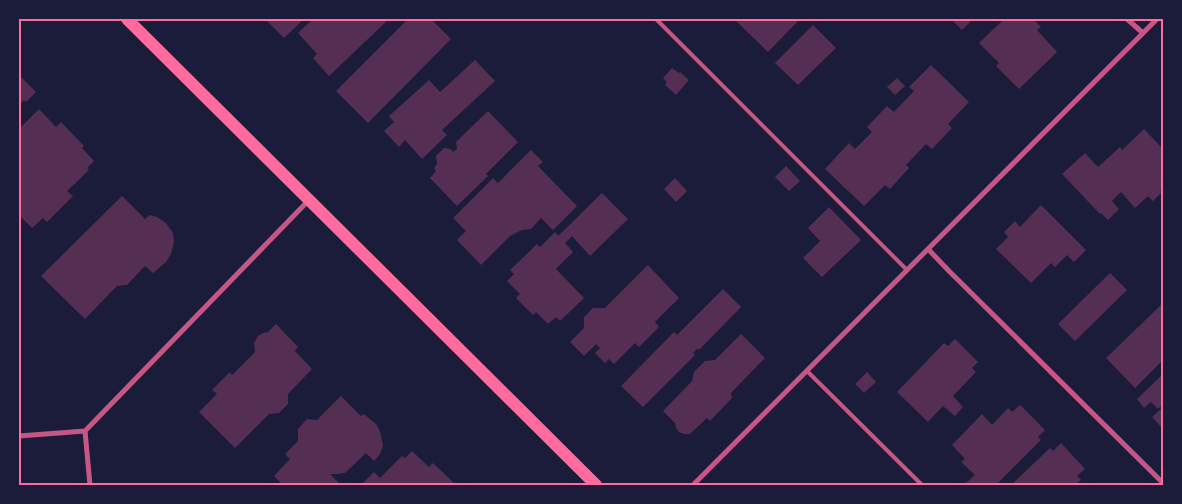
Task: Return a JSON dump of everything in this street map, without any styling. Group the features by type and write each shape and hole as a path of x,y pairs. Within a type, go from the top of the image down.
{"main road":[{"path":"126,19 596,485"}],"street":[{"path":"1127,19 1142,33"},
{"path":"693,485 1157,19"},
{"path":"19,436 85,431 309,200"},
{"path":"928,249 948,271 1163,482"},
{"path":"85,431 90,485"}],"lane":[{"path":"656,19 907,270"},
{"path":"807,371 922,485"}],"building":[{"path":"265,19 304,19 284,38"},
{"path":"313,19 389,19 329,76 313,58 317,54 298,33"},
{"path":"408,19 431,19 451,39 368,123 336,91"},
{"path":"734,19 800,19 768,52"},
{"path":"951,19 973,19 962,30"},
{"path":"1004,19 1033,19 1041,27 1037,30 1057,52 1019,89 996,66 999,63 979,43"},
{"path":"813,25 836,48 798,85 775,63"},
{"path":"475,60 495,81 442,130 447,135 422,159 405,140 399,147 384,131 394,122 389,116 429,80 440,92"},
{"path":"931,65 969,102 948,124 952,128 932,149 926,144 906,165 909,168 890,189 885,185 864,206 825,169 849,143 855,149 872,132 867,127 887,106 894,112 914,91 909,87"},
{"path":"672,68 689,80 676,95 665,85 667,82 663,78"},
{"path":"19,75 36,92 26,102 24,100 19,105"},
{"path":"897,78 905,86 895,95 887,87"},
{"path":"39,109 56,127 61,122 84,146 82,148 94,161 87,168 89,170 67,191 73,196 47,222 43,218 32,228 19,215 19,129"},
{"path":"488,111 518,142 486,174 488,176 457,206 430,178 436,171 434,168 437,164 436,156 444,148 451,149 453,152 457,149 456,142"},
{"path":"1144,129 1163,149 1163,187 1160,190 1162,192 1153,201 1148,196 1135,208 1121,192 1112,201 1119,209 1108,220 1062,174 1085,153 1098,167 1120,147 1122,150"},
{"path":"531,150 543,162 538,166 577,206 553,230 541,218 531,229 522,230 510,236 481,265 457,240 466,231 453,218 493,178 498,183"},
{"path":"786,166 800,181 789,191 775,177"},
{"path":"675,178 687,191 676,202 664,189"},
{"path":"602,193 628,219 590,256 572,236 565,243 573,252 556,269 584,298 560,321 556,317 548,324 536,312 533,315 516,298 520,294 507,281 514,274 510,270 537,244 540,247 555,232 558,236"},
{"path":"122,196 145,219 150,215 166,223 173,233 174,242 171,254 166,262 153,273 145,266 127,285 117,286 85,319 41,276"},
{"path":"1041,205 1086,250 1074,262 1067,255 1055,267 1051,263 1031,283 996,249 1008,237 1004,232 1015,221 1020,227"},
{"path":"829,207 861,240 822,277 803,258 820,241 808,228"},
{"path":"648,265 679,298 655,322 659,327 639,347 635,343 614,364 609,359 605,363 595,353 600,348 596,344 584,356 570,342 584,328 584,317 593,308 605,308"},
{"path":"1110,273 1127,290 1075,341 1058,324"},
{"path":"723,289 741,307 699,350 698,348 693,353 695,355 643,407 621,386 674,332 677,335"},
{"path":"1163,303 1163,360 1135,388 1106,358"},
{"path":"276,324 298,347 295,351 312,369 288,394 288,404 279,413 269,414 235,448 199,412 217,394 212,390 230,372 232,375 255,352 254,343 258,336 268,332"},
{"path":"741,334 765,358 731,393 732,398 710,421 707,418 690,434 679,432 675,423 663,411 692,381 694,372 705,361 715,360"},
{"path":"955,339 978,362 972,368 976,372 953,396 963,407 955,416 943,406 928,422 897,392 944,343 948,346"},
{"path":"867,372 876,382 864,393 855,384"},
{"path":"1163,374 1163,404 1158,409 1151,402 1144,408 1137,399"},
{"path":"341,396 361,416 364,414 376,424 383,446 380,454 374,461 366,453 345,473 330,474 341,485 283,485 274,476 290,459 285,454 298,441 298,429 307,419 317,420"},
{"path":"1020,405 1045,430 1038,437 1041,440 996,485 965,484 975,475 961,462 965,459 952,445 982,414 992,425 1008,408 1012,412"},
{"path":"1163,407 1163,429 1152,417"},
{"path":"1061,443 1085,469 1077,476 1081,480 1075,485 1011,485 1050,448 1053,451"},
{"path":"412,451 429,467 433,463 456,485 361,485 374,472 380,478 402,456 405,458"}]}
